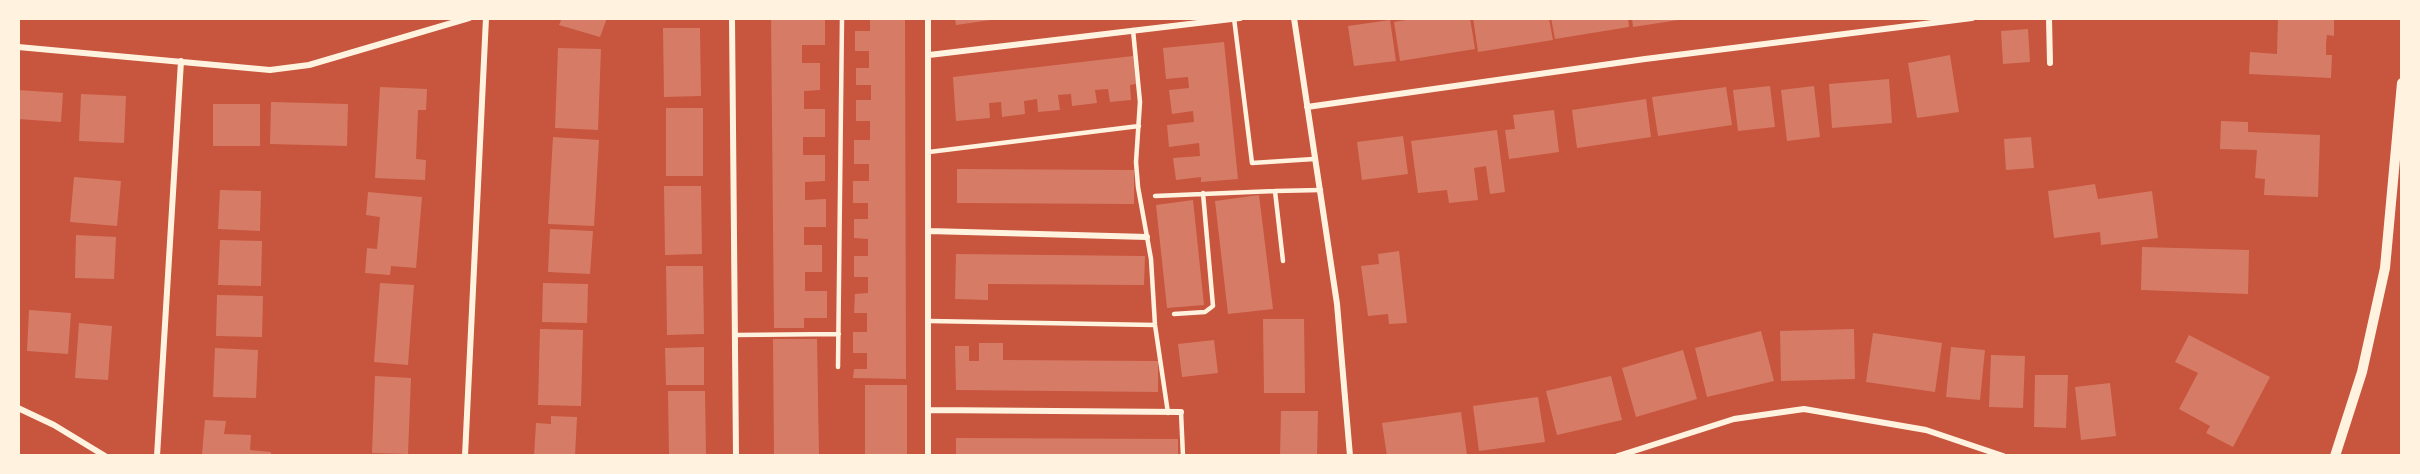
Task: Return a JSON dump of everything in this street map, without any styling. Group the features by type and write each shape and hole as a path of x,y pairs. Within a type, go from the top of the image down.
{"street":[{"path":"18,48 270,70 309,65 469,18"},
{"path":"465,456 486,18"},
{"path":"732,18 736,456"},
{"path":"928,18 928,456"},
{"path":"929,55 1239,18"},
{"path":"1294,18 1337,304 1350,456"},
{"path":"1307,107 1645,58 1972,18"},
{"path":"2049,18 2050,63"},
{"path":"158,456 181,61"},
{"path":"2335,456 2362,372 2385,268 2402,83"},
{"path":"929,231 1147,237"},
{"path":"18,408 54,425 105,456"},
{"path":"1618,456 1734,419 1804,409 1926,430 2003,456"},
{"path":"928,410 1181,412"}],"lane":[{"path":"838,367 842,18"},
{"path":"1234,18 1252,163 1314,159"},
{"path":"1133,30 1140,102 1136,170 1153,282 1155,325 1168,413"},
{"path":"929,152 1138,126"},
{"path":"1155,196 1321,190"},
{"path":"1275,191 1283,261"},
{"path":"1174,314 1205,312 1213,306 1203,194"},
{"path":"928,321 1155,325"},
{"path":"735,335 839,334"},
{"path":"1181,412 1183,456"}],"building":[{"path":"562,18 607,18 600,37 559,25"},
{"path":"771,18 825,18 825,45 802,45 802,63 820,63 820,90 804,91 804,109 825,109 825,137 803,137 803,155 825,155 825,181 805,182 805,200 826,199 826,227 804,227 804,245 822,245 822,272 805,272 805,291 827,291 827,318 804,318 804,328 774,328"},
{"path":"870,18 905,18 906,379 853,378 854,369 867,369 867,353 853,353 853,332 867,332 867,313 854,313 855,294 868,293 868,277 854,277 854,256 868,256 868,239 854,238 854,219 868,219 868,203 853,203 853,181 869,181 869,164 854,164 854,140 870,140 870,121 856,121 856,100 871,100 871,85 856,85 856,68 869,68 869,51 855,51 855,31 870,31"},
{"path":"955,18 998,18 998,19 956,25"},
{"path":"1418,18 1470,18 1475,49 1400,61 1394,22"},
{"path":"1473,18 1549,18 1553,40 1478,52"},
{"path":"1551,18 1628,18 1629,27 1555,39"},
{"path":"1632,18 1685,18 1685,19 1633,27"},
{"path":"2278,18 2334,18 2334,36 2327,35 2326,43 2326,55 2332,55 2331,78 2249,74 2250,52 2277,54"},
{"path":"1390,20 1396,61 1354,66 1348,26"},
{"path":"663,28 700,28 701,96 664,97"},
{"path":"2028,29 2030,62 2003,64 2001,31"},
{"path":"1224,42 1238,179 1201,182 1201,177 1176,180 1173,158 1200,156 1199,143 1169,147 1167,125 1194,122 1193,111 1172,114 1169,90 1189,88 1188,77 1166,79 1163,48"},
{"path":"558,48 601,49 598,130 555,128"},
{"path":"1950,55 1959,112 1917,118 1908,63"},
{"path":"1133,56 1136,84 1130,85 1131,100 1110,102 1108,89 1095,90 1097,103 1072,106 1071,94 1058,95 1060,110 1038,112 1037,99 1024,101 1025,114 1002,117 1001,102 989,103 990,118 956,121 953,77"},
{"path":"1889,79 1892,123 1832,128 1829,84"},
{"path":"1770,86 1775,127 1738,131 1733,90"},
{"path":"1814,86 1820,137 1787,141 1781,90"},
{"path":"380,87 427,89 426,110 418,110 416,159 426,160 425,180 375,178"},
{"path":"1726,87 1732,125 1658,136 1652,97"},
{"path":"18,90 63,93 61,122 18,119"},
{"path":"81,94 126,96 124,143 79,141"},
{"path":"1646,99 1651,137 1577,148 1572,110"},
{"path":"271,102 348,104 347,146 270,144"},
{"path":"213,104 260,104 260,146 213,146"},
{"path":"666,108 703,108 703,176 666,176"},
{"path":"1554,110 1559,152 1509,159 1505,130 1515,129 1513,115"},
{"path":"2221,121 2248,122 2248,132 2320,135 2318,197 2264,195 2265,179 2255,178 2257,150 2220,149"},
{"path":"1497,130 1505,192 1490,194 1486,166 1474,168 1478,200 1449,203 1447,190 1418,193 1411,141"},
{"path":"1403,136 1408,174 1362,180 1357,142"},
{"path":"553,137 599,140 594,226 548,224"},
{"path":"2031,137 2034,168 2006,170 2004,139"},
{"path":"957,169 1134,170 1134,204 957,203"},
{"path":"74,177 121,181 117,226 70,222"},
{"path":"2095,184 2098,199 2152,191 2158,238 2101,245 2100,232 2054,238 2048,191"},
{"path":"664,186 701,186 702,254 665,255"},
{"path":"220,190 261,191 260,231 218,229"},
{"path":"368,192 422,197 416,268 391,266 390,275 365,273 367,248 377,249 380,217 366,215"},
{"path":"1259,195 1273,309 1228,314 1215,201"},
{"path":"1193,200 1204,305 1167,308 1156,205"},
{"path":"550,229 593,231 590,274 548,272"},
{"path":"76,235 116,237 114,279 75,278"},
{"path":"220,240 262,241 261,286 218,285"},
{"path":"2142,247 2249,250 2248,294 2141,290"},
{"path":"1399,251 1407,323 1389,324 1388,314 1368,316 1361,266 1379,264 1378,254"},
{"path":"956,254 1145,256 1144,285 988,284 988,300 955,299"},
{"path":"666,266 703,266 704,334 667,335"},
{"path":"380,283 414,285 408,365 374,362"},
{"path":"543,283 588,284 587,323 542,322"},
{"path":"217,295 263,296 262,337 216,336"},
{"path":"29,310 71,313 68,354 27,351"},
{"path":"1263,319 1304,319 1305,393 1264,393"},
{"path":"79,323 112,326 108,380 75,378"},
{"path":"540,329 583,330 581,406 538,405"},
{"path":"1854,329 1855,379 1781,381 1780,331"},
{"path":"1761,331 1774,381 1707,397 1695,348"},
{"path":"1873,333 1942,343 1935,392 1866,382"},
{"path":"2189,335 2270,377 2233,447 2206,433 2210,426 2179,409 2198,373 2175,362"},
{"path":"773,339 817,339 819,456 774,456"},
{"path":"1214,340 1218,373 1182,377 1178,344"},
{"path":"979,343 1003,343 1003,360 1158,361 1158,392 956,390 955,346 969,346 969,361 979,361"},
{"path":"704,347 704,385 666,385 665,348"},
{"path":"1951,347 1985,350 1980,400 1946,397"},
{"path":"215,348 258,350 256,398 213,397"},
{"path":"1683,350 1697,399 1636,417 1622,368"},
{"path":"1991,355 2025,356 2023,408 1989,407"},
{"path":"2035,375 2068,375 2066,428 2034,427"},
{"path":"375,376 411,378 408,454 372,453"},
{"path":"1611,376 1622,420 1557,435 1546,391"},
{"path":"2110,383 2116,436 2081,440 2075,387"},
{"path":"865,385 907,385 907,456 865,456"},
{"path":"668,391 705,391 706,456 669,456"},
{"path":"1538,397 1545,442 1479,451 1473,406"},
{"path":"1281,411 1318,411 1317,456 1280,456"},
{"path":"1461,412 1467,455 1387,456 1382,423"},
{"path":"551,416 577,417 575,456 534,456 536,423 551,424"},
{"path":"205,420 226,421 224,434 251,435 250,450 271,452 271,456 202,454"},
{"path":"956,438 1178,439 1178,456 956,456"}]}
